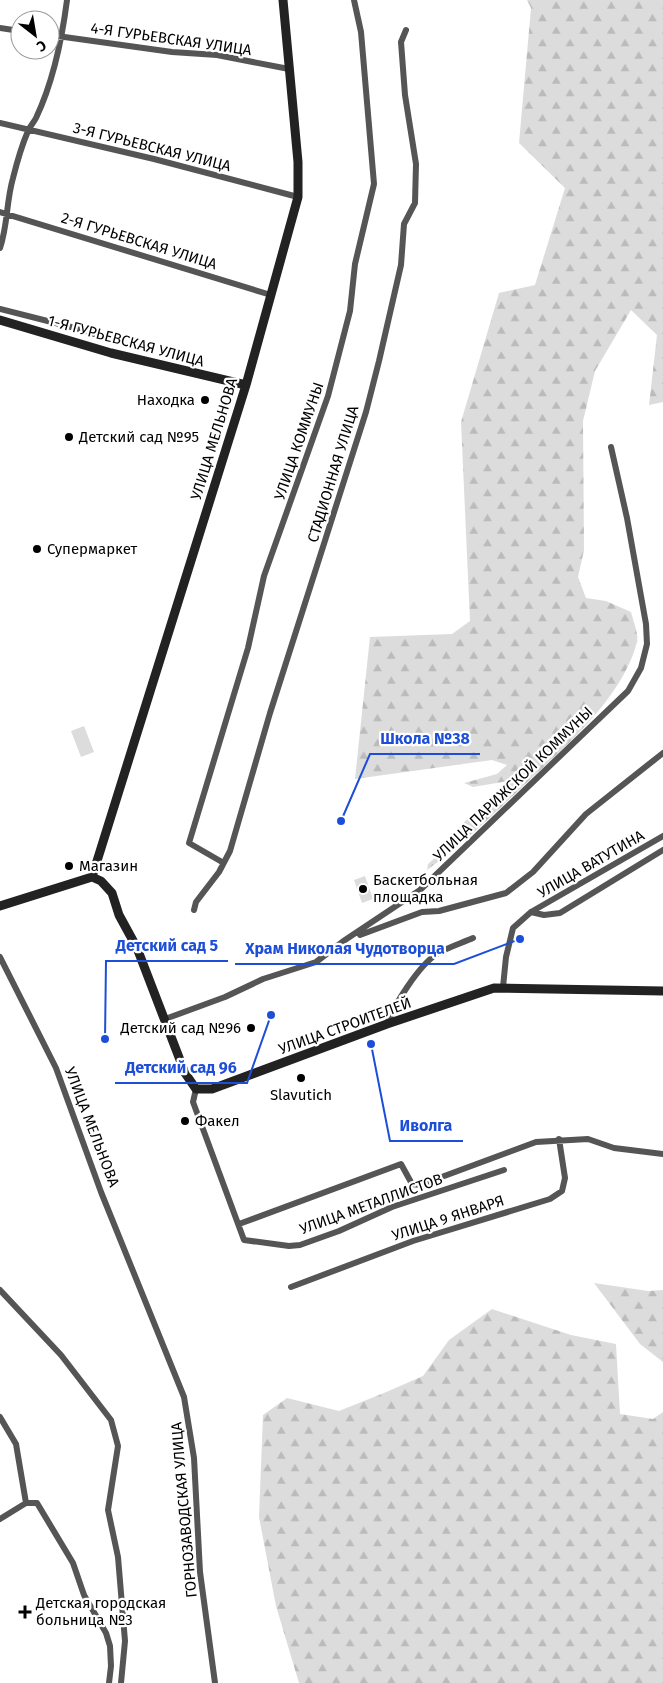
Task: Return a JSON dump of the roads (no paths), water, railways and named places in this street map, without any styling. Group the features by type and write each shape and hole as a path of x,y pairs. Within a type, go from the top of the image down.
{"main road":[{"name":"УЛИЦА МЕЛЬНОВА","path":"92,877 246,385 298,197 298,162 283,0"},
{"name":"1-Я ГУРЬЕВСКАЯ УЛИЦА","path":"0,320 111,353 246,385"},
{"path":"0,906 92,877 101,881 112,893 119,915 138,948 185,1073 196,1089"},
{"name":"УЛИЦА СТРОИТЕЛЕЙ","path":"196,1089 212,1089 387,1024 487,990 503,987 663,990"}],"street":[{"path":"0,248 8,224 3,213 28,130 36,118 62,37 67,0"},
{"name":"УЛИЦА КОММУНЫ","path":"222,862 189,843 248,648 264,576 328,396 350,312 355,264 374,184 361,32 354,0"},
{"name":"СТАДИОННАЯ УЛИЦА","path":"194,910 196,902 219,872 222,862 230,850 270,714 366,412 402,265 404,224 415,203 416,164 405,95 401,42 406,30"},
{"name":"4-Я ГУРЬЕВСКАЯ УЛИЦА","path":"62,37 172,52 217,55 289,69"},
{"name":"3-Я ГУРЬЕВСКАЯ УЛИЦА","path":"0,123 154,159 298,197"},
{"name":"2-Я ГУРЬЕВСКАЯ УЛИЦА","path":"3,213 271,295"},
{"path":"0,309 94,334"},
{"name":"УЛИЦА ПАРИЖСКОЙ КОММУНЫ","path":"165,1019 224,997 263,979 316,962 345,940 420,890 628,691 641,668 647,644 646,624 627,518 611,447"},
{"path":"345,940 422,912 439,911 506,893 533,872 586,814 663,753"},
{"name":"УЛИЦА ВАТУТИНА","path":"503,987 506,957 513,928 531,912 663,836"},
{"name":"УЛИЦА ВАТУТИНА","path":"531,912 544,915 560,913 663,850"},
{"path":"387,1024 392,1012 426,962 437,954 473,938"},
{"name":"УЛИЦА МЕЛЬНОВА","path":"0,957 56,1068 101,1192 149,1311"},
{"path":"196,1089 193,1102 239,1224"},
{"name":"УЛИЦА МЕТАЛЛИСТОВ","path":"504,1170 392,1207 339,1231 300,1245 289,1246 244,1240 239,1224 401,1164 412,1184 420,1185 536,1142 559,1139 588,1138 614,1148 663,1154"},
{"name":"УЛИЦА 9 ЯНВАРЯ","path":"291,1287 413,1241 550,1199 562,1191 565,1178 559,1139"},
{"path":"0,1290 61,1355 111,1420 118,1446 108,1510 118,1557 125,1641 121,1683"},
{"name":"ГОРНОЗАВОДСКАЯ УЛИЦА","path":"149,1311 184,1397 191,1430 200,1572 215,1683"},
{"path":"0,1417 16,1444 26,1503"},
{"path":"0,1519 26,1503 37,1503 73,1562 84,1594 106,1633 111,1660 109,1683"}],"place":[{"name":"Находка","path":"205,400"},
{"name":"Детский сад №95","path":"69,437"},
{"name":"Супермаркет","path":"37,549"},
{"name":"Школа №38","path":"341,821"},
{"name":"Магазин","path":"69,866"},
{"name":"Баскетбольная площадка","path":"363,889"},
{"name":"Храм Николая Чудотворца","path":"520,939"},
{"name":"Детский сад 96","path":"271,1015"},
{"name":"Детский сад №96","path":"251,1028"},
{"name":"Детский сад 5","path":"105,1039"},
{"name":"Иволга","path":"371,1044"},
{"name":"Slavutich","path":"301,1078"},
{"name":"Факел","path":"185,1121"},
{"name":"Детская городская больница №3","path":"25,1612"}]}
